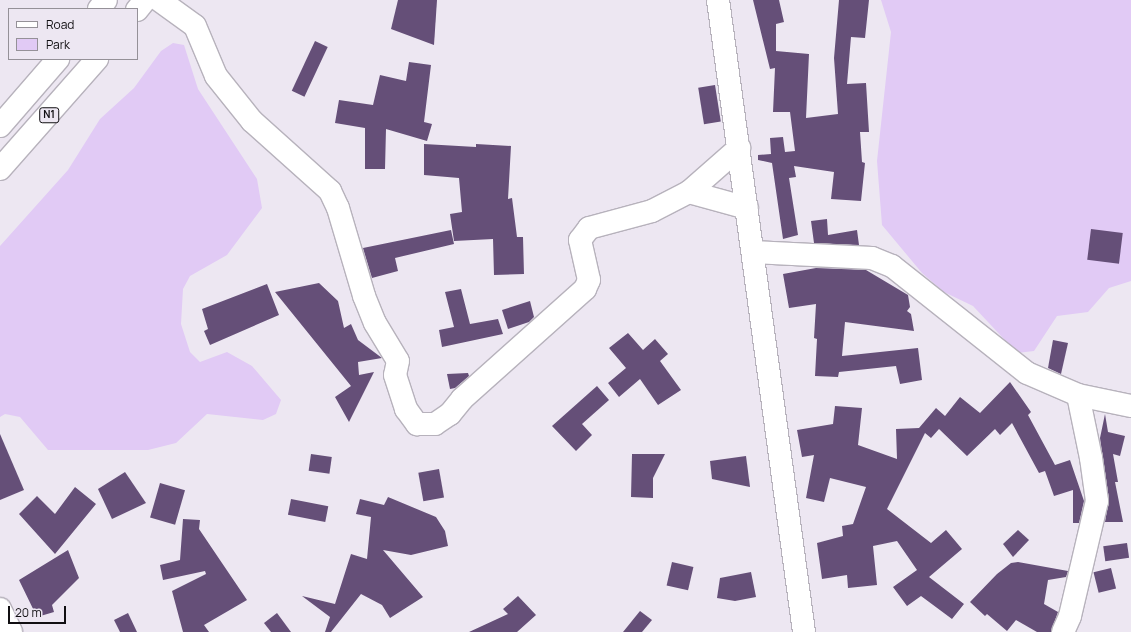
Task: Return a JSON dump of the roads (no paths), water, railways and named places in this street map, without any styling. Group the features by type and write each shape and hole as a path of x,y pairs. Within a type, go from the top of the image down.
{"main road":[{"path":"100,8 106,0"},
{"path":"138,9 145,0"},
{"path":"159,0 195,26 216,76 252,122 330,191 338,208 364,296 378,328 398,361 395,375 406,410 417,424 435,424 450,414 462,398 585,290 589,280 580,240 589,228 652,211 689,192 739,148"},
{"path":"718,0 804,632"},
{"path":"0,126 57,60"},
{"name":"N1","path":"0,170 96,60"},
{"path":"689,192 747,208"},
{"path":"753,252 872,258 892,266 1027,373 1078,395 1131,406"},
{"path":"1063,632 1070,616 1097,501 1091,458 1078,395"},
{"path":"0,608 11,632"}]}
